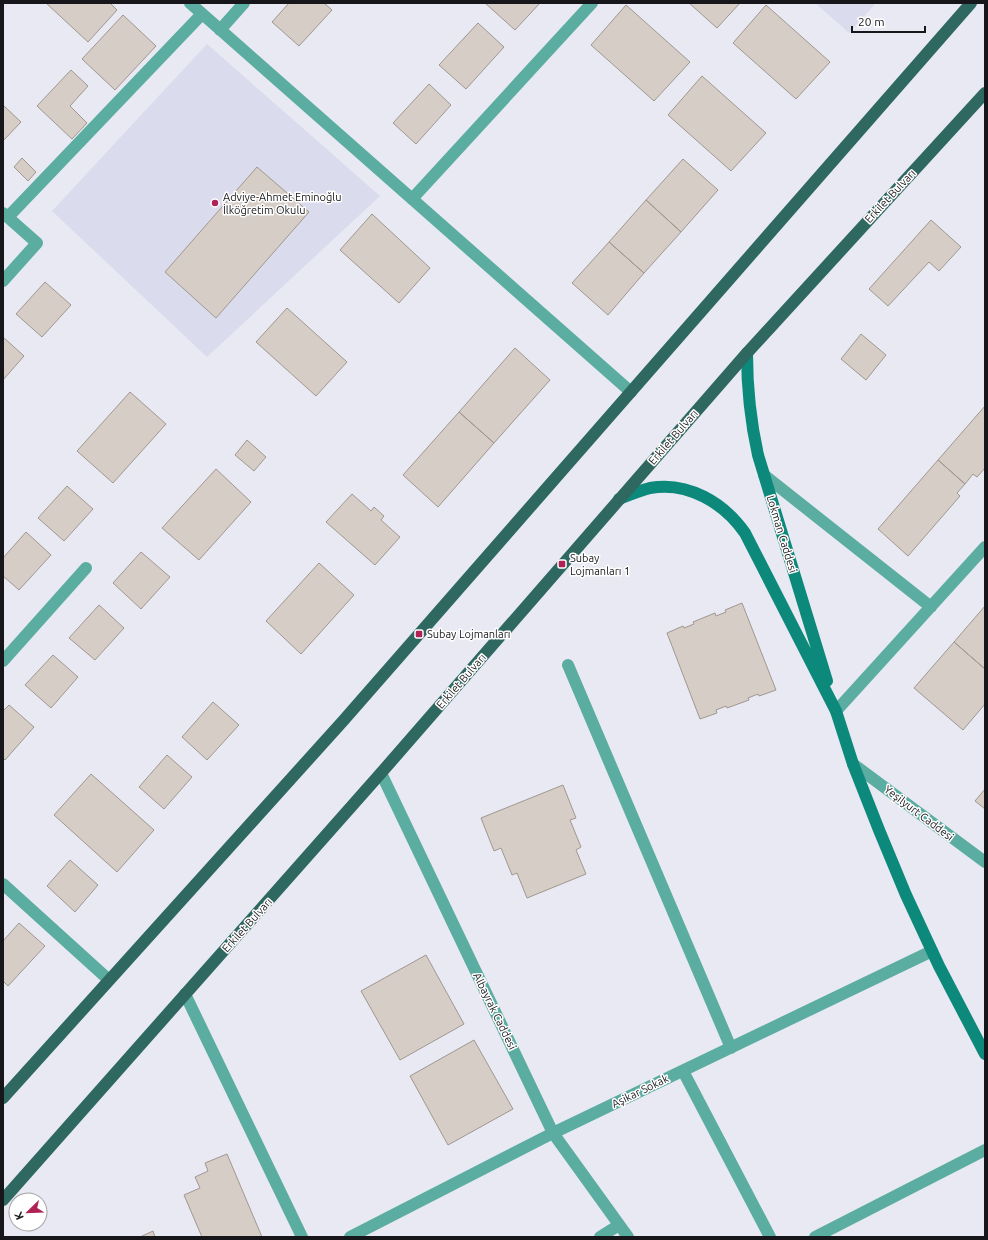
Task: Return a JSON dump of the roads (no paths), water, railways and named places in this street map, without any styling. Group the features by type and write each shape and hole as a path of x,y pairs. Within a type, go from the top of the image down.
{"main road":[{"path":"3,1098 344,721 971,3"},
{"name":"Erkilet Bulvarı","path":"3,1200 381,773 618,499 747,353 985,93"}],"street":[{"path":"190,3 631,392"},
{"path":"220,30 244,3"},
{"path":"412,199 592,3"},
{"path":"3,281 37,243 5,215 202,14"},
{"name":"Lokman Caddesi","path":"747,353 747,388 751,423 758,455 836,711"},
{"path":"764,475 931,607"},
{"path":"618,499 635,492 652,488 669,487 687,490 704,496 727,511 737,521 745,533 836,711 853,764 906,895 932,951 985,1054"},
{"path":"836,711 985,547"},
{"path":"3,661 86,568"},
{"path":"568,665 731,1048"},
{"name":"Yeşilyurt Caddesi","path":"853,764 985,862"},
{"name":"Albayrak Caddesi","path":"381,773 553,1133 628,1237"},
{"path":"3,884 109,980"},
{"name":"Aşikar Sokak","path":"350,1237 553,1133 932,951"},
{"path":"185,994 302,1237"},
{"path":"683,1071 770,1237"},
{"path":"815,1237 985,1150"},
{"path":"600,1237 619,1225"}],"place":[{"name":"Adviye-Ahmet Eminoğlu İlköğretim Okulu","path":"215,203"},
{"name":"Subay Lojmanları 1","path":"562,564"},
{"name":"Subay Lojmanları","path":"419,634"}]}
